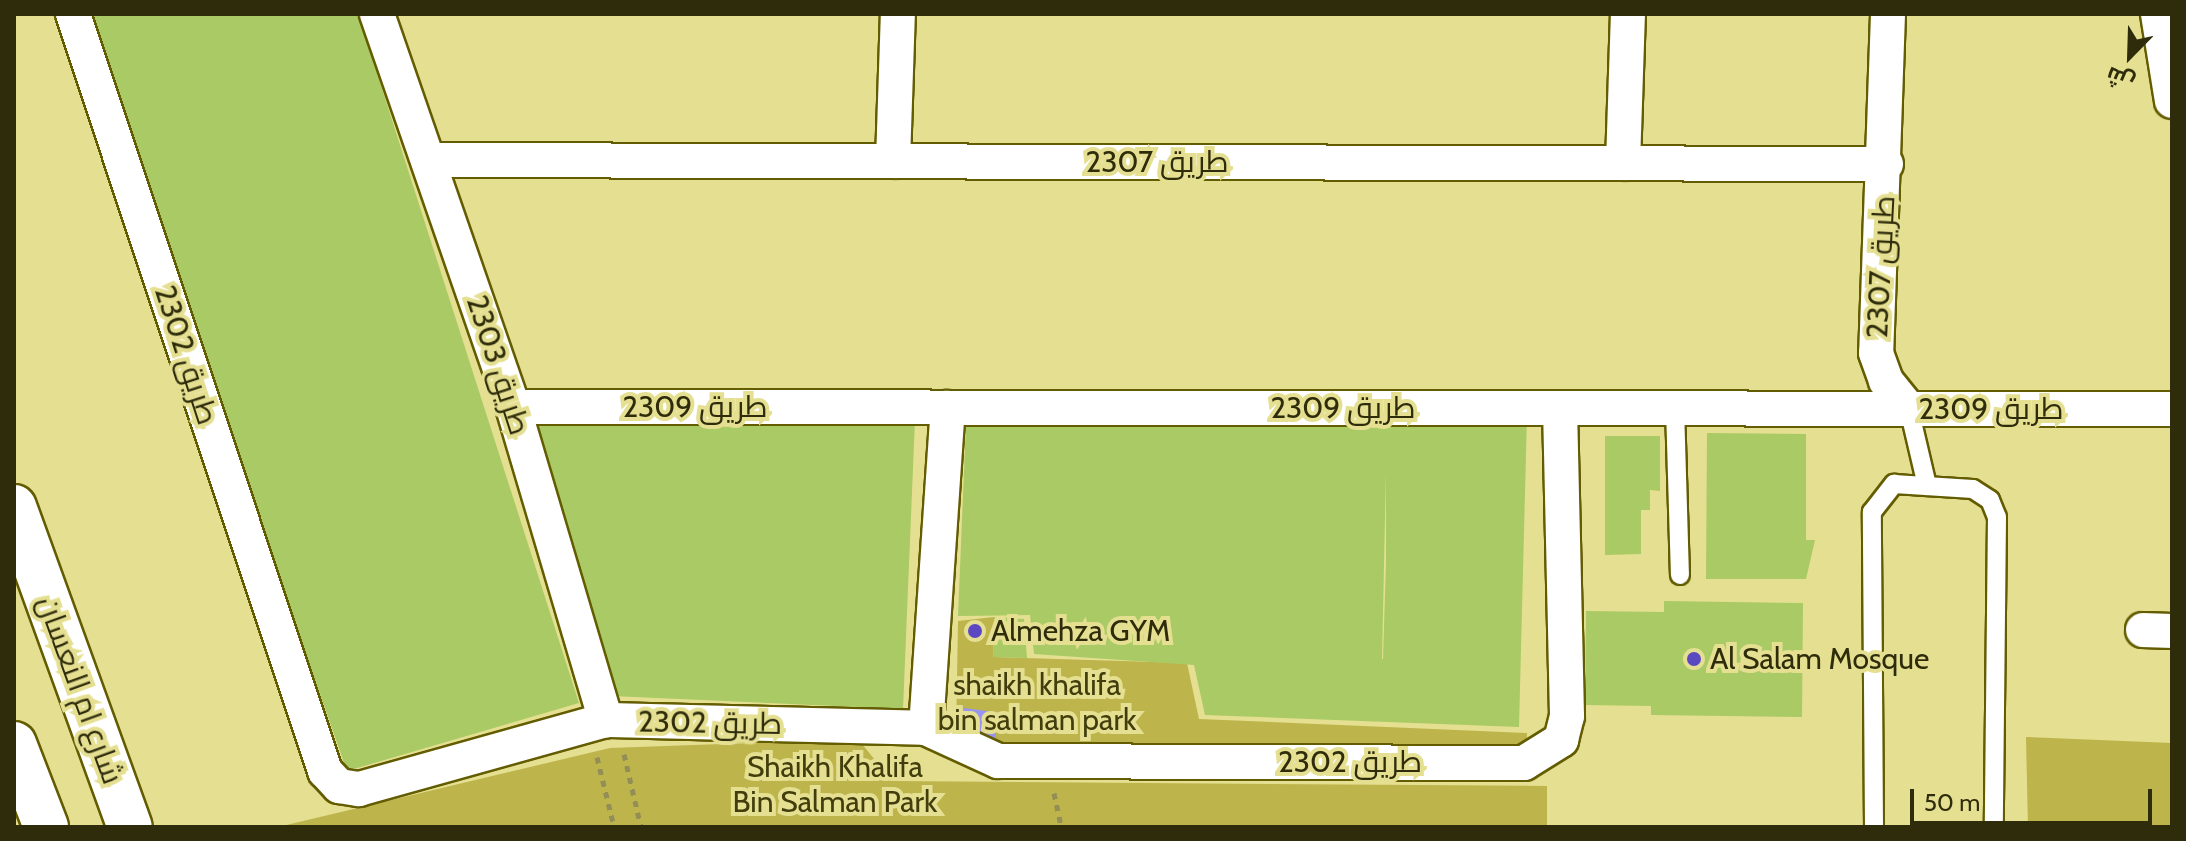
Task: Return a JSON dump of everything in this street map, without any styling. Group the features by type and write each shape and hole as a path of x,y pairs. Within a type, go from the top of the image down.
{"main road":[{"name":"شارع ام النعسان","path":"14,507 130,827"},
{"path":"14,744 37,816"}],"street":[{"name":"طريق 2302","path":"73,14 325,771 339,786 359,789 604,722 926,728 998,761 1524,763 1546,755 1561,740 1567,716 1560,408"},
{"name":"طريق 2303","path":"377,14 513,407 604,722"},
{"path":"893,161 898,14"},
{"path":"1623,163 1628,14"},
{"name":"طريق 2307","path":"1888,14 1886,164 1876,353 1886,381 1909,409"},
{"path":"2158,14 2172,101"},
{"name":"طريق 2307","path":"428,160 1886,164"},
{"name":"طريق 2309","path":"513,407 2172,409"},
{"path":"926,728 948,408"}],"lane":[{"path":"1675,408 1680,575"},
{"path":"1909,409 1927,486"},
{"path":"1874,827 1872,512 1894,484 1973,489 1990,500 1997,517 1994,827"}],"path":[{"path":"604,722 614,827"},
{"path":"604,722 641,827"}],"green space":[{"name":"shaikh khalifa bin salman park","path":"994,617 993,657 1187,663 1199,719 1527,733 1527,748 979,746 956,736 958,621"},
{"path":"2026,737 2172,743 2172,827 2028,827"},
{"name":"Shaikh Khalifa Bin Salman Park","path":"858,739 892,781 1547,786 1547,827 278,827 610,748"}],"shaded area":[{"path":"964,708 994,712 996,738 963,731"}],"building":[{"path":"80,14 358,14 579,703 347,771"},
{"path":"1527,415 1519,727 1205,715 1194,665 1034,654 1030,615 958,616 966,424","holes":["1386,472 1383,659 1382,659"]},
{"path":"915,420 903,709 612,696 536,421"},
{"name":"Al Salam Mosque","path":"1707,433 1806,434 1806,540 1815,540 1806,579 1706,579"},
{"path":"1605,436 1660,436 1660,491 1650,490 1650,510 1641,510 1641,554 1605,555"},
{"name":"Al Salam Mosque","path":"1664,601 1803,603 1802,717 1651,715 1651,706 1585,705 1586,611 1664,612"},
{"path":"994,617 1024,619 1027,658 993,657"},
{"path":"933,710 956,714 956,736"}],"place":[{"name":"Almehza GYM","path":"975,631"},
{"name":"Al Salam Mosque","path":"1694,659"}]}
